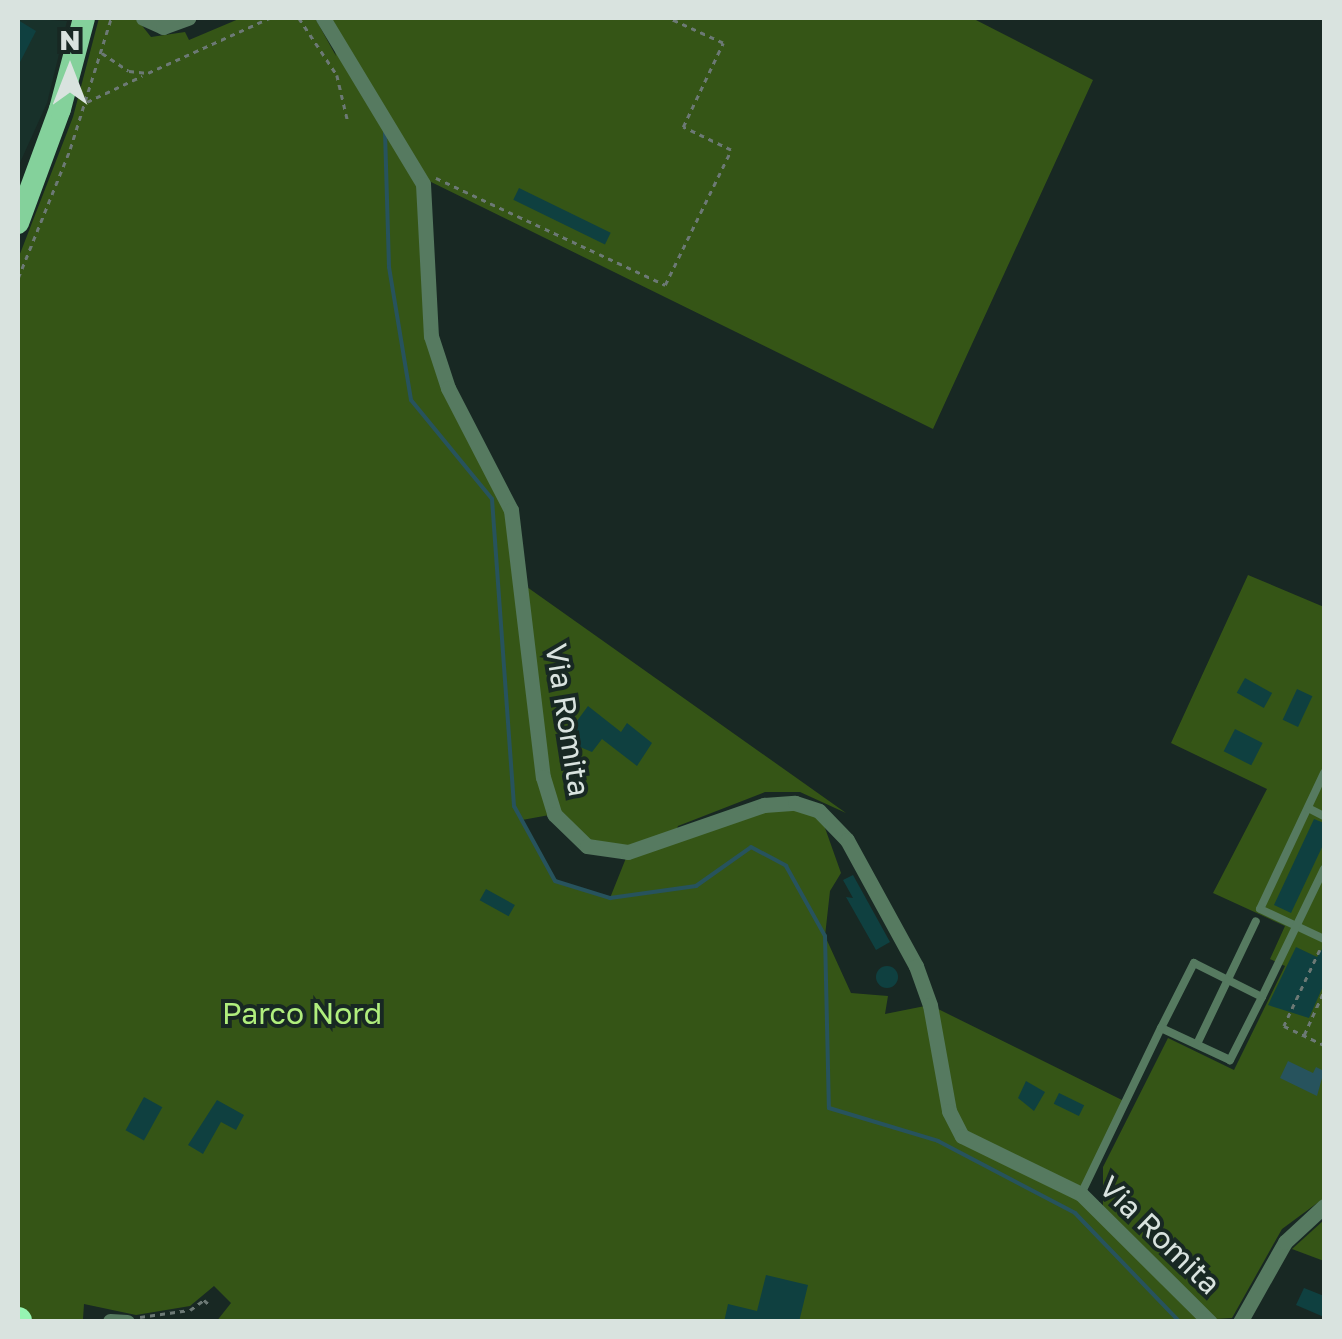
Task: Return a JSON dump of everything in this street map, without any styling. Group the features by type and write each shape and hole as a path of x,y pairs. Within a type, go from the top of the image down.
{"main road":[{"path":"18,223 90,48 82,18"}],"street":[{"path":"143,18 164,27 188,18"},
{"name":"Via Romita","path":"322,18 422,184 431,336 448,388 512,510 544,777 554,814 587,846 628,852 777,802 819,810 847,840 916,966 930,1005 949,1111 962,1136 1081,1194 1210,1322"},
{"name":"Via Romita","path":"1240,1322 1285,1242 1324,1206"},
{"path":"110,1321 127,1322"}],"lane":[{"path":"20,179 46,151"},
{"path":"1324,773 1260,909 1324,939"},
{"path":"1308,808 1324,816"},
{"path":"1162,1028 1230,1060 1324,869"},
{"path":"1197,1044 1256,920"},
{"path":"1081,1194 1194,964 1262,997"}],"path":[{"path":"18,278 86,102 90,48 111,18"},
{"path":"86,102 118,92 142,74 269,18"},
{"path":"299,18 337,76 348,122"},
{"path":"436,178 665,286 731,150 683,127 724,43 668,18"},
{"path":"90,48 142,74"},
{"path":"1324,939 1284,1026 1324,1045"},
{"path":"1304,1036 1324,991"},
{"path":"110,1321 112,1314 178,1312 204,1300 212,1306"}],"shaded area":[{"path":"18,18 67,21 47,103 18,167"}],"green space":[{"name":"Parco Nord","path":"99,18 136,18 151,37 185,32 189,40 241,18 315,18 336,56 327,18 972,18 1093,80 933,429 425,179 431,336 494,469 527,587 846,813 800,792 765,792 678,826 672,840 764,805 819,811 841,873 830,891 825,936 851,993 888,996 885,1014 930,1005 1126,1102 1081,1194 1210,1321 216,1322 231,1303 214,1286 190,1306 136,1315 84,1304 83,1319 27,1321 18,1311 18,259 73,117","holes":["555,814 598,850 628,853 610,898 555,881 522,820"]},
{"path":"1248,575 1324,607 1324,1198 1282,1229 1232,1318 1216,1319 1103,1209 1103,1167 1168,1038 1234,1070 1285,966 1270,959 1285,926 1213,893 1267,789 1171,743"},
{"path":"1324,1220 1324,1261 1292,1249"}],"water":[{"path":"1288,1061 1313,1073 1316,1067 1324,1071 1317,1096 1280,1078"}],"building":[{"path":"18,20 36,31 18,66"},
{"path":"519,188 611,233 605,244 513,200"},
{"path":"1245,678 1272,693 1264,708 1237,693"},
{"path":"1297,689 1312,696 1298,727 1283,720"},
{"path":"588,706 621,732 627,723 652,743 637,766 602,739 592,752 563,740"},
{"path":"1235,729 1263,743 1251,765 1224,751"},
{"path":"1314,819 1324,823 1324,843 1291,913 1274,905"},
{"path":"853,875 890,942 876,950 846,897 853,898 843,880"},
{"path":"486,889 515,905 509,916 480,900"},
{"path":"1324,946 1324,984 1309,1018 1268,1005 1296,947 1317,957"},
{"path":"887,966 895,969 895,985 887,988 879,985 876,977 879,969"},
{"path":"1026,1081 1045,1092 1034,1111 1018,1098"},
{"path":"1059,1093 1084,1105 1079,1116 1054,1104"},
{"path":"144,1097 162,1107 144,1140 126,1130"},
{"path":"217,1100 244,1115 236,1130 221,1122 203,1154 188,1145"},
{"path":"766,1275 808,1285 799,1322 724,1322 728,1304 757,1311"},
{"path":"1304,1288 1324,1296 1324,1317 1296,1305"}],"waterway":[{"path":"385,132 389,267 411,400 492,499 514,806 555,881 610,898 696,886 751,847 786,866 825,936 829,1108 938,1141 1075,1213 1180,1322"}]}
